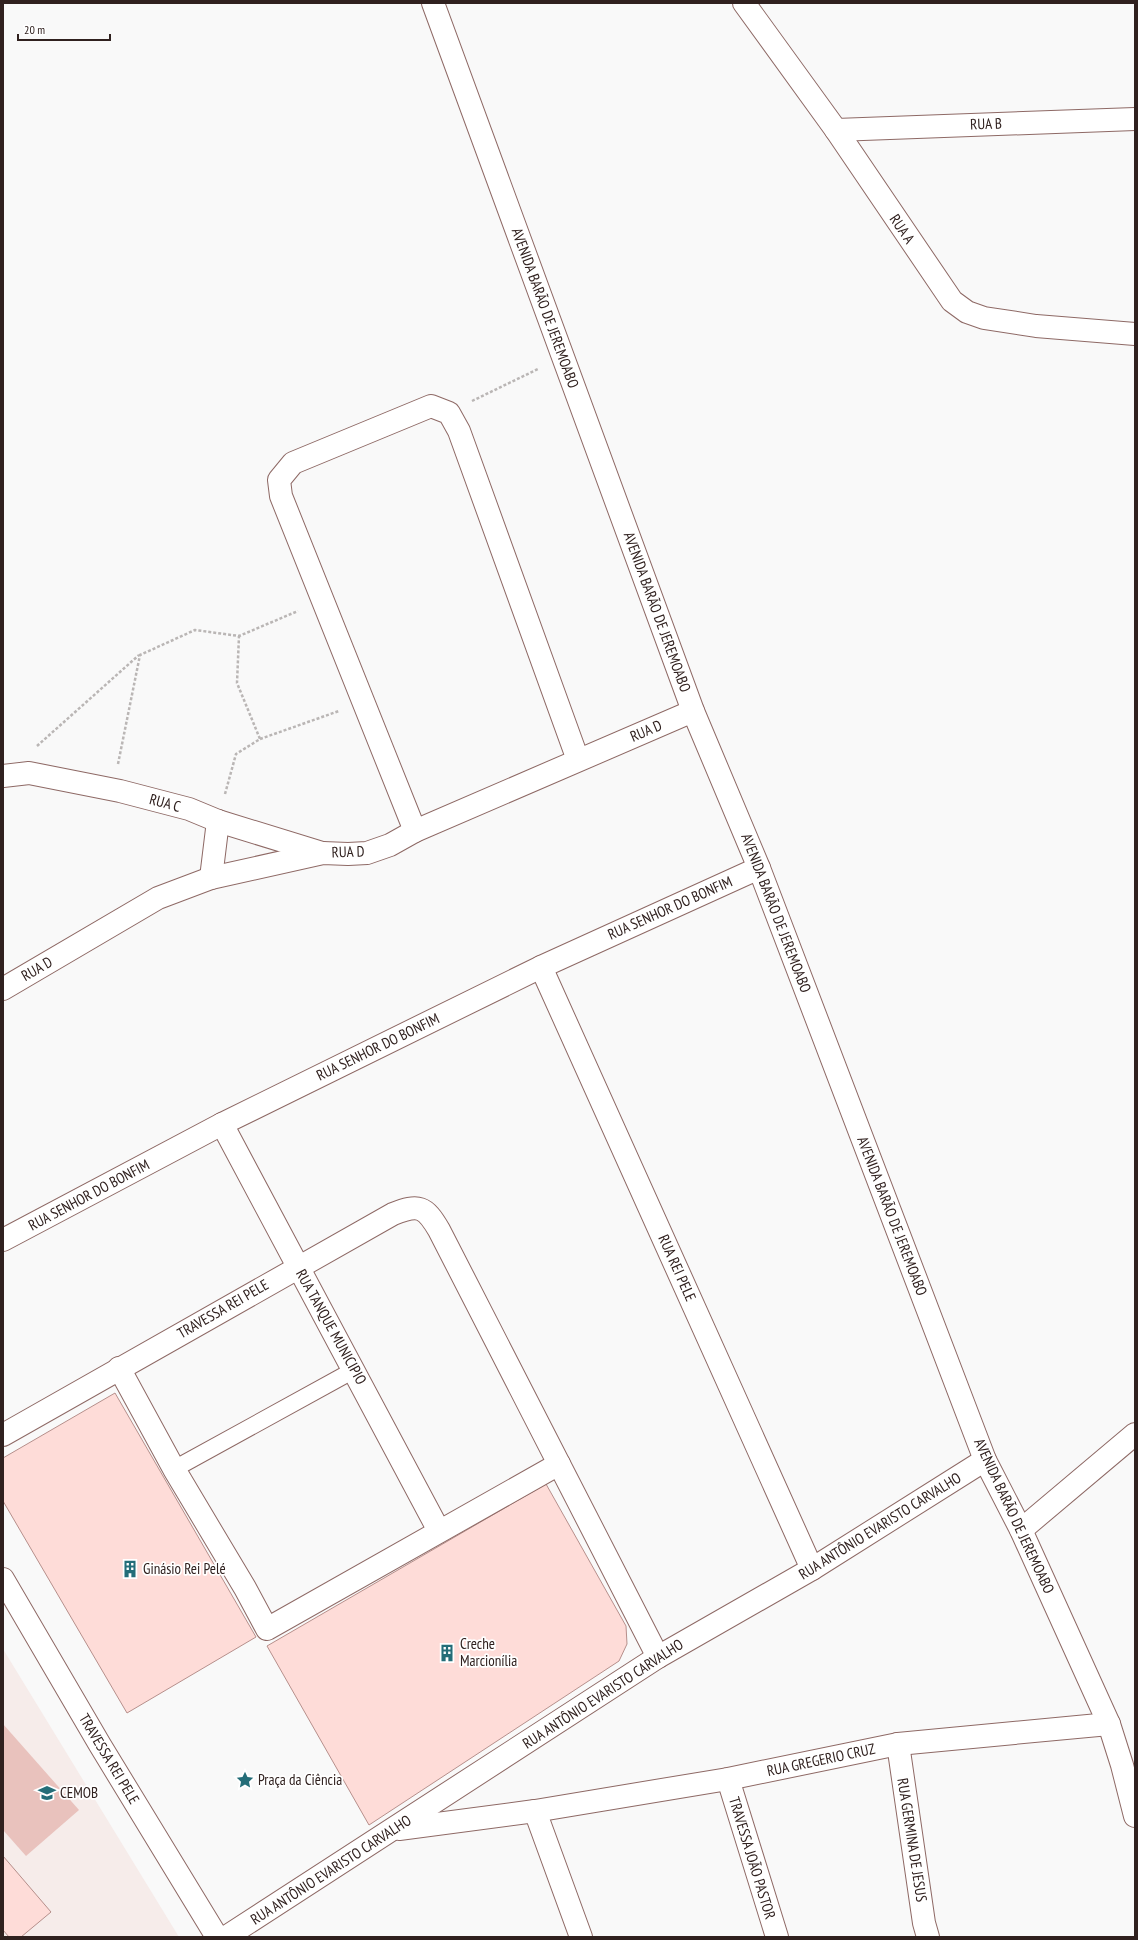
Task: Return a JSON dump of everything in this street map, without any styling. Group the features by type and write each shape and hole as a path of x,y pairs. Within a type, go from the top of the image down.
{"street":[{"name":"AVENIDA BARÃO DE JEREMOABO","path":"433,3 694,711 759,868 985,1460 1021,1530 1109,1724 1129,1762 1135,1816"},
{"name":"RUA A","path":"744,3 836,130 952,301 966,312 984,318 1036,326 1135,334"},
{"name":"RUA B","path":"836,130 1135,119"},
{"path":"415,831 281,496 279,480 293,462 431,406 449,413 459,432 578,760"},
{"name":"RUA D","path":"3,989 158,898 211,878 323,853 367,853 390,845 415,831 694,711"},
{"name":"RUA C","path":"3,776 29,774 113,789 189,809 218,821 323,853"},
{"path":"211,878 218,821"},
{"name":"RUA SENHOR DO BONFIM","path":"3,1240 222,1124 541,966 759,868"},
{"name":"RUA REI PELE","path":"541,966 812,1569"},
{"name":"RUA TANQUE MUNICIPIO","path":"222,1124 439,1530"},
{"name":"TRAVESSA REI PELE","path":"3,1435 393,1214 409,1208 419,1208 427,1212 439,1230 658,1657"},
{"path":"119,1368 174,1469 245,1588 267,1629 439,1530 559,1464"},
{"path":"1021,1530 1135,1434"},
{"name":"RUA ANTÔNIO EVARISTO CARVALHO","path":"226,1937 658,1657 812,1569 985,1460"},
{"name":"TRAVESSA REI PELE","path":"3,1580 100,1745 217,1937"},
{"name":"RUA GREGERIO CRUZ","path":"393,1830 535,1811 728,1779 898,1744 1109,1724"},
{"name":"RUA GERMINA DE JESUS","path":"898,1744 924,1923 928,1937"},
{"name":"TRAVESSA JOÃO PASTOR","path":"728,1779 777,1937"},
{"path":"535,1811 581,1937"}],"lane":[{"path":"174,1469 354,1370"}],"path":[{"path":"449,413 563,357"},
{"path":"33,750 140,655 195,630 239,636 323,600"},
{"path":"239,636 237,683 260,739"},
{"path":"113,789 140,655"},
{"path":"218,821 236,754 260,739 363,703"}],"shaded area":[{"name":"CEMOB","path":"3,1649 179,1937 3,1937"},
{"path":"3,1724 79,1810 26,1856 3,1830"}],"building":[{"name":"Ginásio Rei Pelé","path":"115,1393 256,1637 127,1713 3,1501 3,1458"},
{"name":"Creche Marcionília","path":"546,1484 626,1626 627,1644 619,1661 369,1825 267,1646"},
{"path":"3,1856 51,1912 21,1937 9,1937 3,1930"}],"place":[{"name":"Ginásio Rei Pelé","path":"130,1569"},
{"name":"Creche Marcionília","path":"447,1653"},
{"name":"Praça da Ciência","path":"245,1780"},
{"name":"CEMOB","path":"47,1793"}]}
